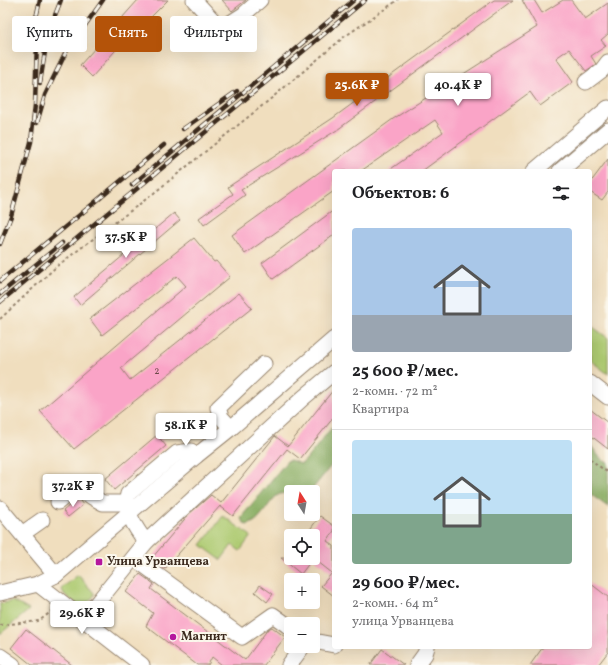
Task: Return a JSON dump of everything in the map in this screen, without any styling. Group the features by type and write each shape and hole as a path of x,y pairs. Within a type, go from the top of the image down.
{"street":[{"path":"194,0 221,29 243,15 260,0"},
{"path":"586,82 602,70 608,62"},
{"path":"536,169 608,108"},
{"path":"562,169 608,130"},
{"path":"552,156 560,169"},
{"path":"0,593 38,584 56,575 128,508 231,428 332,342"},
{"path":"314,356 323,363 332,365"},
{"path":"231,428 221,417 218,408 264,364"},
{"path":"82,618 97,604 146,542 303,398 332,374"},
{"path":"592,385 608,397"},
{"path":"58,502 77,486 103,503 128,508"},
{"path":"0,508 56,575"},
{"path":"128,508 137,531 146,542"},
{"path":"22,534 42,520"},
{"path":"134,558 242,637 273,615 284,623"},
{"path":"38,584 82,618 135,663"},
{"path":"320,642 332,645"},
{"path":"417,665 425,654 426,649"},
{"path":"289,665 298,653"},
{"path":"0,656 13,665"}],"path":[{"path":"0,319 57,266 149,197 273,97 344,37 398,0"},
{"path":"592,460 608,472"},
{"path":"0,625 39,621 52,611"}],"green space":[{"path":"592,326 608,338 608,374 592,362"},
{"path":"332,427 332,464 316,485 284,485 284,494 279,494 274,498 259,518 253,523 246,525 241,519 243,515 287,461 290,460 301,464"},
{"path":"592,447 600,457 608,463 608,507 592,495"},
{"path":"223,516 251,536 240,551 232,545 221,560 201,545"},
{"path":"78,575 94,593 94,596 84,606 79,607 63,593 62,588"},
{"path":"13,601 29,610 0,634 0,604"}],"building":[{"path":"138,0 168,0 152,16 124,16"},
{"path":"222,0 246,0 232,11"},
{"path":"494,0 513,0 337,130 241,190 245,195 204,225 199,218 233,194 228,187 333,118"},
{"path":"522,0 534,0 542,13 563,0 571,0 585,19 608,3 608,34 601,40 606,46 591,56 596,64 586,71 569,49 556,58 573,82 540,106 530,92 425,169 391,169 443,132 435,120 364,169 332,169 332,192 245,254 232,235 393,119 537,27"},
{"path":"95,48 95,52 114,52 92,77 80,65"},
{"path":"608,159 608,192 602,200 592,193 592,180"},
{"path":"332,211 332,236 273,279 262,263"},
{"path":"174,213 180,220 80,305 74,297"},
{"path":"194,238 214,262 216,261 230,277 121,368 130,380 239,293 252,308 74,449 40,411 186,286 177,276 102,335 90,319"},
{"path":"332,391 332,419 300,459 287,449 233,516 220,506 165,569 152,558 189,514 211,495 221,503 275,436 288,446"},
{"path":"592,411 608,423 608,449 592,437"},
{"path":"157,435 166,446 114,490 105,479"},
{"path":"78,498 83,505 68,517 63,511"},
{"path":"320,516 332,525 332,534 327,541 332,545 332,573 320,564 320,529 310,529 316,521 320,521"},
{"path":"290,565 308,565 302,573"},
{"path":"332,573 332,594 321,586"},
{"path":"140,574 154,584 151,589 245,660 268,629 272,627 284,636 284,638 264,665 222,665 212,657 208,665 197,665 146,626 153,613 126,592"},
{"path":"260,585 273,594 267,602 255,592"},
{"path":"592,585 608,597 608,652 598,665 530,665 542,649 592,649"},
{"path":"26,629 72,665 32,665 11,648"},
{"path":"382,649 404,665 370,665"}],"railway":[{"path":"0,244 11,216 31,142 35,105 37,40 36,18 40,0"},
{"path":"40,83 48,33 61,0"},
{"path":"37,123 45,95 66,52 103,0"},
{"path":"132,185 354,0"},
{"path":"0,302 365,0"},
{"path":"183,129 237,91"},
{"path":"0,281 164,145"},
{"path":"0,294 62,243"}],"place":[{"name":"Улица Урванцева","path":"99,562"},
{"name":"Магнит","path":"173,637"}]}
